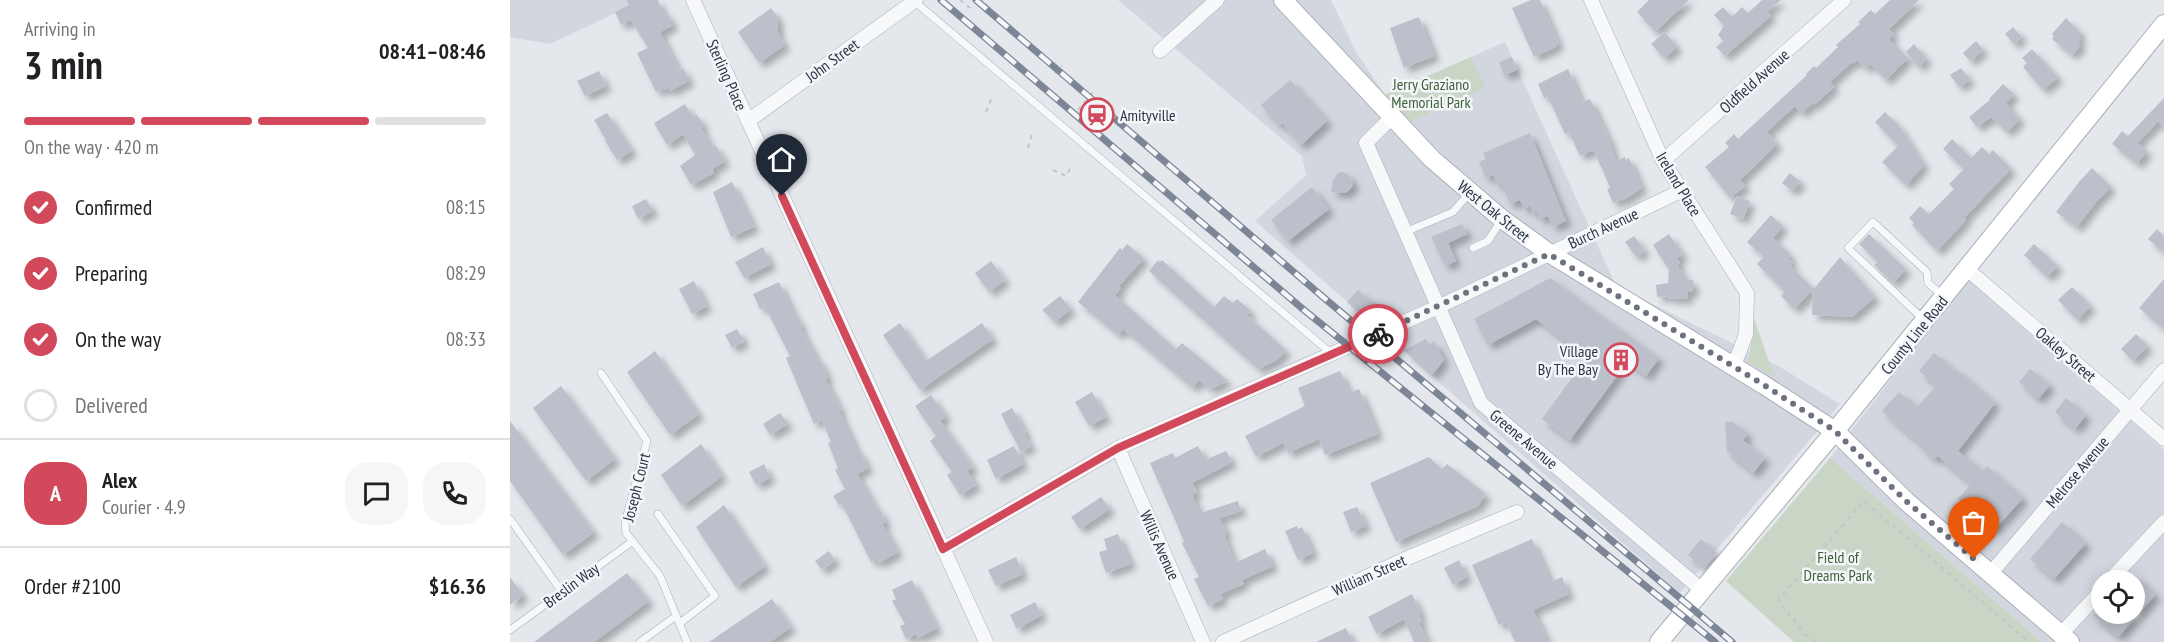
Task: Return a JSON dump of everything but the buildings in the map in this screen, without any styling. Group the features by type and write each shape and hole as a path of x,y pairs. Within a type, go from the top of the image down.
{"main road":[{"name":"West Oak Street","path":"1283,0 1432,159 1502,219 1549,254 1734,366 1835,431 1906,501 2066,638"},
{"name":"County Line Road","path":"1659,642 1835,431 2164,24"}],"street":[{"name":"Sterling Place","path":"693,0 986,642"},
{"name":"John Street","path":"748,121 915,0"},
{"path":"1160,51 1217,0"},
{"name":"Ireland Place","path":"1592,0 1663,161 1747,293 1746,334 1734,366"},
{"name":"Oldfield Avenue","path":"1663,161 1844,0"},
{"name":"Greene Avenue","path":"1392,117 1366,143 1481,403 1702,590"},
{"name":"Burch Avenue","path":"943,549 1118,448 1438,307 1681,191"},
{"name":"Oakley Street","path":"1967,269 2164,439"},
{"name":"Melrose Avenue","path":"1990,574 2164,370"},
{"name":"Willis Avenue","path":"1118,448 1203,642"},
{"name":"William Street","path":"1223,642 1403,560 1517,512"},
{"path":"2119,570 2164,522"},
{"path":"2066,638 2091,605"}],"lane":[{"path":"915,0 1332,354"},
{"path":"1405,232 1452,212 1470,192"},
{"path":"1473,249 1488,241 1502,219"},
{"path":"1924,321 1848,248 1873,222 1927,272 1928,283 1944,297"},
{"name":"Joseph Court","path":"601,373 647,441 625,523 627,533 633,541"},
{"path":"639,642 715,596 658,514"},
{"path":"510,519 562,592"},
{"path":"633,541 660,576 687,642"},
{"name":"Breslin Way","path":"510,630 633,541"}],"path":[{"path":"960,0 970,8"},
{"path":"1054,74 1062,66"},
{"path":"1040,90 1046,83"},
{"path":"1072,117 1093,92"},
{"path":"986,112 992,97"},
{"path":"1084,103 1088,106"},
{"path":"1028,148 1033,131"},
{"path":"1053,170 1066,176 1072,165"},
{"path":"1815,642 1804,633 1778,600 1864,501 2028,642"}],"shaded area":[{"path":"510,0 643,0 550,44 510,37"},
{"path":"1118,0 1331,0 1356,52 1385,95 1505,42 1616,286 1780,367 1840,404 1680,593 1255,221 1306,175 1302,156"},
{"path":"1968,280 2164,450 2164,642 2042,642 1830,458"}],"green space":[{"name":"Jerry Graziano Memorial Park","path":"1471,57 1485,87 1410,122 1385,95"},
{"path":"1753,315 1774,376 1748,362"},
{"name":"Field of Dreams Park","path":"1830,458 2042,642 1794,642 1726,581"}],"railway":[{"path":"941,0 1304,310 1715,642"},
{"path":"976,0 1732,642"}],"way so far":[{"path":"1378,334 1549,254 1647,312 1835,431 1906,501 1974,559"}],"place":[{"name":"Amityville","path":"1097,115"},
{"name":"Village By The Bay","path":"1621,360"}],"route":[{"path":"782,196 943,549 1118,448 1378,334"}]}
